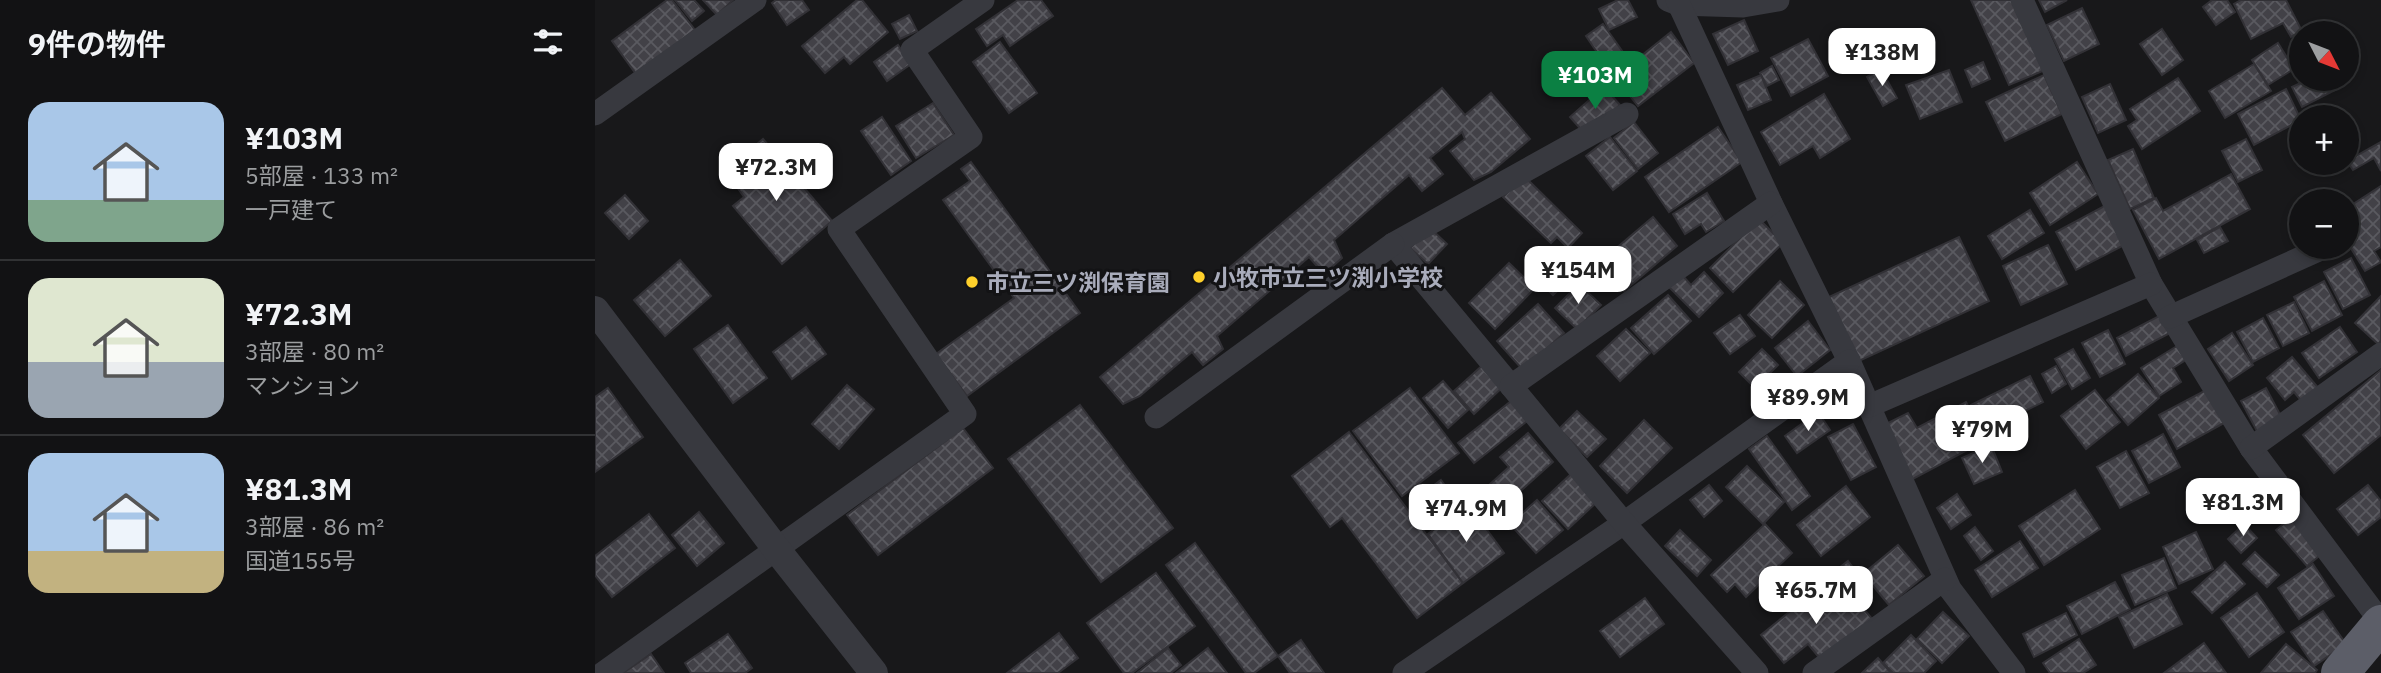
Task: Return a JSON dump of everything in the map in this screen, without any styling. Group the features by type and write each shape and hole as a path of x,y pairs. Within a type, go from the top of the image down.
{"highway":[{"path":"2340,673 2381,623"}],"street":[{"path":"595,114 755,0"},
{"path":"603,673 965,414 839,229 971,137 912,50 983,0"},
{"path":"1778,0 1743,6 1674,1 1849,361 1945,579 2014,673"},
{"path":"2022,0 2151,284 2170,317 2251,448 2381,623"},
{"path":"1156,417 1393,244 1627,114"},
{"path":"1511,386 1771,203"},
{"path":"1393,244 1624,523 1757,673"},
{"path":"2170,317 2299,259"},
{"path":"1869,406 2151,284"},
{"path":"595,310 776,550 874,673"},
{"path":"2251,448 2381,354"},
{"path":"1404,673 1624,523 1849,361"},
{"path":"1814,673 1945,579"}],"building":[{"path":"667,0 672,0 695,30 636,74 612,41"},
{"path":"675,0 694,0 704,11 692,21"},
{"path":"703,0 733,0 717,15"},
{"path":"776,0 802,0 809,10 787,25 772,3"},
{"path":"857,0 862,0 888,32 850,64 844,57 825,73 802,46"},
{"path":"1018,0 1041,0 1053,16 1010,46 1003,35 987,46 976,29"},
{"path":"1618,0 1628,0 1637,17 1609,30 1599,9"},
{"path":"1971,0 2014,0 2045,70 2009,85"},
{"path":"2039,0 2067,0 2045,12"},
{"path":"2212,0 2227,0 2235,12 2216,25 2203,7"},
{"path":"2241,0 2286,0 2297,21 2289,21 2289,34 2283,23 2251,39 2234,4"},
{"path":"2082,8 2099,44 2064,61 2047,25"},
{"path":"909,15 917,31 900,39 892,24"},
{"path":"1744,20 1758,51 1728,65 1713,34"},
{"path":"1603,24 1625,55 1607,67 1586,36"},
{"path":"2162,29 2183,60 2162,75 2140,44"},
{"path":"1671,32 1694,63 1638,106 1615,77"},
{"path":"1808,39 1828,76 1791,96 1771,58"},
{"path":"1000,42 1037,93 1009,113 973,62"},
{"path":"2278,43 2289,61 2289,72 2268,85 2252,60"},
{"path":"898,45 911,64 887,81 874,62"},
{"path":"1983,62 1990,79 1972,87 1965,70"},
{"path":"2254,64 2271,91 2225,118 2209,91"},
{"path":"1772,66 1779,80 1767,86 1760,73"},
{"path":"1881,69 1897,98 1883,106 1867,77"},
{"path":"1949,70 1962,102 1920,119 1906,85"},
{"path":"1761,75 1771,100 1748,110 1737,85"},
{"path":"2044,75 2062,114 2005,141 1986,102"},
{"path":"2178,78 2200,111 2142,149 2128,126 2137,120 2130,109"},
{"path":"2110,84 2126,120 2098,133 2082,97"},
{"path":"1604,87 1620,105 1586,135 1570,117"},
{"path":"1442,88 1465,115 1491,93 1530,139 1491,172 1474,180 1450,151 1465,139 1462,132 1430,158 1443,174 1422,191 1409,175 1334,240 1342,258 1324,274 1309,257 1217,336 1223,349 1203,365 1192,352 1140,396 1123,404 1100,377"},
{"path":"2286,89 2294,105 2289,105 2289,126 2254,145 2238,114"},
{"path":"2294,91 2333,91 2306,105 2301,105"},
{"path":"1824,94 1850,139 1820,158 1813,146 1780,165 1761,132"},
{"path":"933,103 954,135 916,158 896,126"},
{"path":"882,117 911,161 891,175 861,131"},
{"path":"1634,122 1658,153 1638,169 1614,138"},
{"path":"1718,127 1742,162 1669,212 1645,177"},
{"path":"1610,137 1637,171 1613,190 1586,156"},
{"path":"763,139 832,221 782,264 733,206 744,197 734,183 740,178 730,167"},
{"path":"2246,139 2262,170 2238,182 2222,151"},
{"path":"2381,142 2381,171 2374,158 2359,167 2359,154"},
{"path":"2133,149 2154,198 2130,209 2108,160"},
{"path":"971,162 1080,313 967,396 936,354 1014,298 943,200 970,181 961,169"},
{"path":"2077,162 2098,194 2050,225 2030,193"},
{"path":"2231,174 2250,209 2159,259 2133,210 2156,198 2163,211"},
{"path":"1524,176 1582,233 1568,248 1557,237 1551,243 1503,197"},
{"path":"2381,186 2381,247 2374,251 2381,262 2365,271 2358,259 2359,200"},
{"path":"1707,193 1724,221 1706,232 1701,224 1685,234 1673,214"},
{"path":"625,195 648,221 629,239 605,213"},
{"path":"2108,204 2128,243 2076,270 2056,232"},
{"path":"2030,210 2044,233 2002,259 1988,236"},
{"path":"1653,217 1677,246 1624,291 1607,271 1622,258 1614,250"},
{"path":"1759,219 1783,243 1733,292 1710,268"},
{"path":"2220,227 2228,241 2204,253 2197,240"},
{"path":"1430,228 1447,244 1428,264 1410,248"},
{"path":"1959,237 1989,301 1859,361 1829,297"},
{"path":"2048,245 2067,284 2021,305 2003,266"},
{"path":"1551,250 1575,274 1553,295 1529,271"},
{"path":"2352,259 2370,295 2343,309 2324,272"},
{"path":"680,260 711,296 665,336 634,300"},
{"path":"1509,263 1535,288 1495,329 1469,303"},
{"path":"1704,272 1723,293 1699,317 1669,287 1682,275 1691,285"},
{"path":"1780,281 1804,305 1772,338 1748,315"},
{"path":"2324,281 2342,315 2312,331 2294,297"},
{"path":"1579,284 1601,305 1577,329 1555,308"},
{"path":"1668,295 1691,321 1654,354 1631,328"},
{"path":"2381,296 2381,341 2378,344 2355,323"},
{"path":"2294,302 2309,333 2283,346 2267,315"},
{"path":"1538,304 1564,333 1523,370 1497,341"},
{"path":"1740,315 1755,336 1730,354 1714,333"},
{"path":"2161,315 2170,333 2126,356 2117,338"},
{"path":"2263,318 2279,348 2253,362 2237,332"},
{"path":"1808,321 1830,350 1797,376 1775,348"},
{"path":"728,325 767,378 733,403 694,349"},
{"path":"806,327 826,354 792,379 773,352"},
{"path":"2340,327 2357,352 2319,378 2302,353"},
{"path":"1626,329 1650,353 1620,381 1597,356"},
{"path":"2108,330 2125,364 2100,377 2082,343"},
{"path":"2232,333 2253,365 2229,381 2208,349"},
{"path":"2177,346 2186,360 2173,368 2181,382 2159,396 2141,368"},
{"path":"1762,349 1778,365 1755,388 1739,372"},
{"path":"2073,349 2090,378 2072,389 2055,359"},
{"path":"2292,357 2320,390 2304,404 2294,392 2285,400 2267,378"},
{"path":"1484,364 1504,386 1474,414 1454,391"},
{"path":"2056,366 2066,384 2052,393 2042,374"},
{"path":"2381,370 2381,435 2334,473 2303,435"},
{"path":"2138,374 2159,398 2128,425 2107,400"},
{"path":"2030,376 2043,402 2015,416 2020,425 1989,441 1971,405"},
{"path":"1443,381 1468,410 1448,428 1423,398"},
{"path":"847,385 874,409 839,449 812,424"},
{"path":"608,388 643,437 595,472 595,397"},
{"path":"1410,388 1459,453 1402,496 1353,431"},
{"path":"2266,388 2283,420 2258,433 2241,401"},
{"path":"2095,390 2120,422 2086,449 2061,416"},
{"path":"2206,390 2224,423 2177,449 2159,415"},
{"path":"1515,398 1531,418 1474,463 1458,443"},
{"path":"1966,402 1986,440 1913,479 1884,425 1908,413 1917,428"},
{"path":"1080,405 1173,528 1101,582 1008,459"},
{"path":"1577,411 1606,439 1587,457 1559,429"},
{"path":"1818,412 1830,430 1797,453 1785,436"},
{"path":"1644,420 1672,448 1627,493 1600,466"},
{"path":"1853,424 1876,467 1851,480 1828,437"},
{"path":"963,428 993,468 878,555 847,515"},
{"path":"1349,432 1463,583 1417,618 1342,518 1330,527 1292,476"},
{"path":"1528,433 1553,462 1507,503 1490,484 1509,467 1500,457"},
{"path":"2163,434 2180,467 2149,483 2132,451"},
{"path":"1767,436 1810,496 1792,510 1749,449"},
{"path":"1991,445 2002,472 1974,484 1962,458"},
{"path":"2126,451 2149,493 2120,508 2097,467"},
{"path":"1747,466 1784,502 1763,524 1726,487"},
{"path":"1571,474 1598,501 1568,529 1542,501"},
{"path":"1441,480 1460,506 1430,529 1410,503"},
{"path":"1709,485 1722,501 1704,517 1690,500"},
{"path":"2368,485 2381,501 2381,517 2358,535 2337,509"},
{"path":"1846,486 1870,517 1821,556 1797,525"},
{"path":"2075,490 2100,529 2044,565 2019,526"},
{"path":"1957,494 1971,515 1951,529 1937,508"},
{"path":"1537,500 1563,530 1536,553 1510,524"},
{"path":"1468,504 1504,553 1463,583 1428,534"},
{"path":"699,512 724,543 697,566 672,535"},
{"path":"649,514 675,548 612,597 595,575 595,556"},
{"path":"2293,516 2324,552 2307,566 2276,530"},
{"path":"1765,524 1792,553 1746,597 1735,584 1727,592 1711,575"},
{"path":"2244,524 2257,538 2241,553 2228,539"},
{"path":"1975,527 1993,551 1981,560 1964,536"},
{"path":"1680,530 1711,560 1697,576 1665,546"},
{"path":"2196,532 2213,569 2179,584 2163,547"},
{"path":"2020,541 2038,568 1992,597 1975,570"},
{"path":"1195,543 1278,656 1254,673 1246,673 1166,565"},
{"path":"1898,545 1924,576 1889,605 1863,574"},
{"path":"2255,552 2279,575 2267,587 2243,564"},
{"path":"2164,558 2176,588 2135,605 2122,575"},
{"path":"1848,561 1871,591 1849,608 1826,578"},
{"path":"2225,562 2245,584 2212,613 2192,592"},
{"path":"2313,564 2334,596 2299,619 2278,588"},
{"path":"1156,573 1195,626 1132,673 1124,673 1087,623"},
{"path":"1826,582 1849,611 1859,603 1873,620 1822,661 1808,644 1784,663 1761,635"},
{"path":"2115,582 2130,609 2082,634 2067,606"},
{"path":"2257,593 2284,632 2249,657 2221,618"},
{"path":"2167,594 2182,624 2134,648 2119,617"},
{"path":"1645,598 1664,624 1620,657 1600,631"},
{"path":"2323,611 2346,644 2314,666 2291,632"},
{"path":"1943,612 1969,636 1942,663 1917,639"},
{"path":"2066,613 2077,635 2034,657 2023,634"},
{"path":"1059,633 1078,658 1058,673 1007,673"},
{"path":"728,634 752,668 745,673 691,673 685,663"},
{"path":"1911,635 1936,661 1924,673 1893,673 1883,663"},
{"path":"2079,639 2096,665 2083,673 2050,673 2043,663"},
{"path":"1301,640 1324,673 1290,673 1278,656"},
{"path":"2204,643 2226,673 2164,673"},
{"path":"2286,644 2317,670 2315,673 2261,673"},
{"path":"1168,648 1181,665 1171,673 1137,673"},
{"path":"1208,648 1227,673 1176,673"},
{"path":"651,654 664,673 623,673"},
{"path":"1878,658 1891,673 1862,673"}],"place":[{"name":"小牧市立三ツ渕小学校","path":"1199,277"},
{"name":"市立三ツ渕保育園","path":"972,282"}]}
